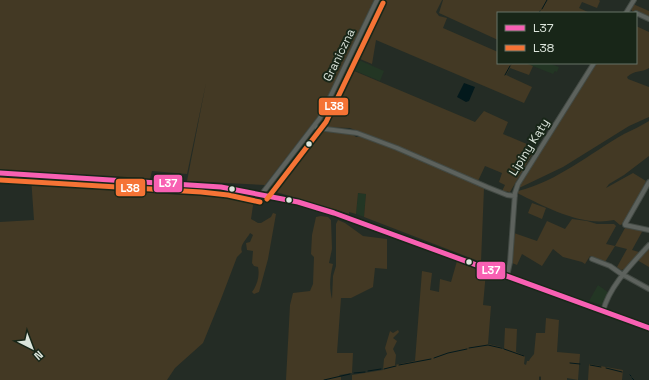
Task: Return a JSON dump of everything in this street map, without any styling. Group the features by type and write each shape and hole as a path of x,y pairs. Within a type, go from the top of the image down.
{"street":[{"name":"Graniczna","path":"261,195 322,114 378,0"},
{"path":"627,11 634,0"},
{"path":"637,13 649,19"},
{"name":"Lipiny Kąty","path":"506,276 510,262 515,196 518,184 593,64"},
{"path":"314,126 318,128 348,131 367,136 487,187 515,196"},
{"path":"0,173 202,185 229,188 288,200 317,207 649,328"},
{"path":"649,182 625,222 625,225 649,230"},
{"path":"603,311 606,302 623,274 649,245"},
{"path":"592,259 610,266 649,288"}],"shaded area":[{"path":"0,0 374,0 319,115 265,185 187,181 206,83 187,174 152,171 148,187 190,189 254,199 251,219 258,223 261,223 271,217 273,213 276,214 268,259 259,292 254,294 252,292 258,280 259,270 258,267 254,266 252,263 253,251 247,250 246,243 250,242 253,235 250,233 242,244 242,252 237,257 203,343 175,368 167,380 0,380 0,222 34,220 31,177 0,172"},
{"path":"379,0 442,0 436,12 439,16 447,18 443,28 497,52 497,64 528,64 533,66 529,75 510,68 506,75 532,87 524,103 376,40 372,64 353,56 352,54"},
{"path":"443,0 600,1 597,8 582,2 579,8 588,12 497,12 497,40 439,13"},
{"path":"633,4 649,11 649,17 632,11 631,8"},
{"path":"637,26 649,32 649,68 633,73 627,77 628,79 649,87 649,117 629,126 563,167 519,188 521,182 596,64 637,64"},
{"path":"352,57 384,71 380,81 346,67 350,58"},
{"path":"528,64 551,64 559,67 557,72 555,71 553,74"},
{"path":"347,68 475,122 484,111 508,122 503,134 536,148 510,192 502,191 505,185 499,182 502,173 485,166 478,181 350,128 322,127 320,125 322,118"},
{"path":"649,121 649,156 624,175 609,184 606,188 633,173 646,181 623,224 620,225 614,220 589,221 576,218 552,210 517,193 518,191 547,181 560,174 624,134"},
{"path":"315,129 351,133 356,137 363,137 484,188 481,262 364,217 366,194 358,193 356,214 349,212 349,214 273,191 272,185 311,144 310,139"},
{"path":"358,193 366,194 364,217 356,214"},
{"path":"532,203 546,208 542,219 528,213"},
{"path":"316,217 328,217 331,220 332,249 329,263 333,264 330,282 332,299 333,276 336,266 336,224 338,220 345,223 363,236 387,239 387,269 375,268 373,287 351,298 341,298 337,353 353,353 352,373 339,375 341,380 286,380 290,305 293,293 310,291 313,284 314,257 311,254 312,235"},
{"path":"572,219 597,224 614,224 616,226 606,244 615,246 605,262 590,256 585,264 563,257 553,249 542,266 522,254 517,265 512,263 514,233 537,241 547,221 565,229"},
{"path":"625,228 643,230 632,250 639,252 625,269 621,270 617,267 627,249 615,246"},
{"path":"649,247 649,267 637,260"},
{"path":"457,261 486,272 483,305 491,306 488,344 504,349 505,328 517,329 516,352 525,356 524,364 526,365 527,361 529,361 534,354 536,333 545,333 546,318 559,320 557,352 580,354 578,380 567,378 567,380 352,380 352,375 383,370 384,359 387,354 385,348 390,331 393,333 398,330 399,332 393,338 397,341 393,349 396,355 395,365 415,361 422,271 432,273 430,290 439,292 440,279 451,282"},
{"path":"598,285 609,293 602,305 589,301"},
{"path":"589,364 623,370 622,380 588,380"}],"water":[{"path":"464,83 475,87 469,101 466,102 457,97"}],"waterway":[{"path":"542,9 547,0"},
{"path":"505,75 510,66"},
{"path":"469,348 488,345 501,348"},
{"path":"434,358 467,349"},
{"path":"504,349 524,356"},
{"path":"399,365 431,359"},
{"path":"570,363 580,364"},
{"path":"590,365 601,367"},
{"path":"384,369 396,366"},
{"path":"606,368 622,372"},
{"path":"368,371 381,369"},
{"path":"354,373 365,372"},
{"path":"324,380 350,374"}],"transit line":[{"name":"L38","path":"267,199 326,122 383,3"},
{"name":"L37","path":"0,173 221,187 298,202 334,213 649,328"},
{"name":"L38","path":"0,180 201,192 228,195 260,202"}]}
